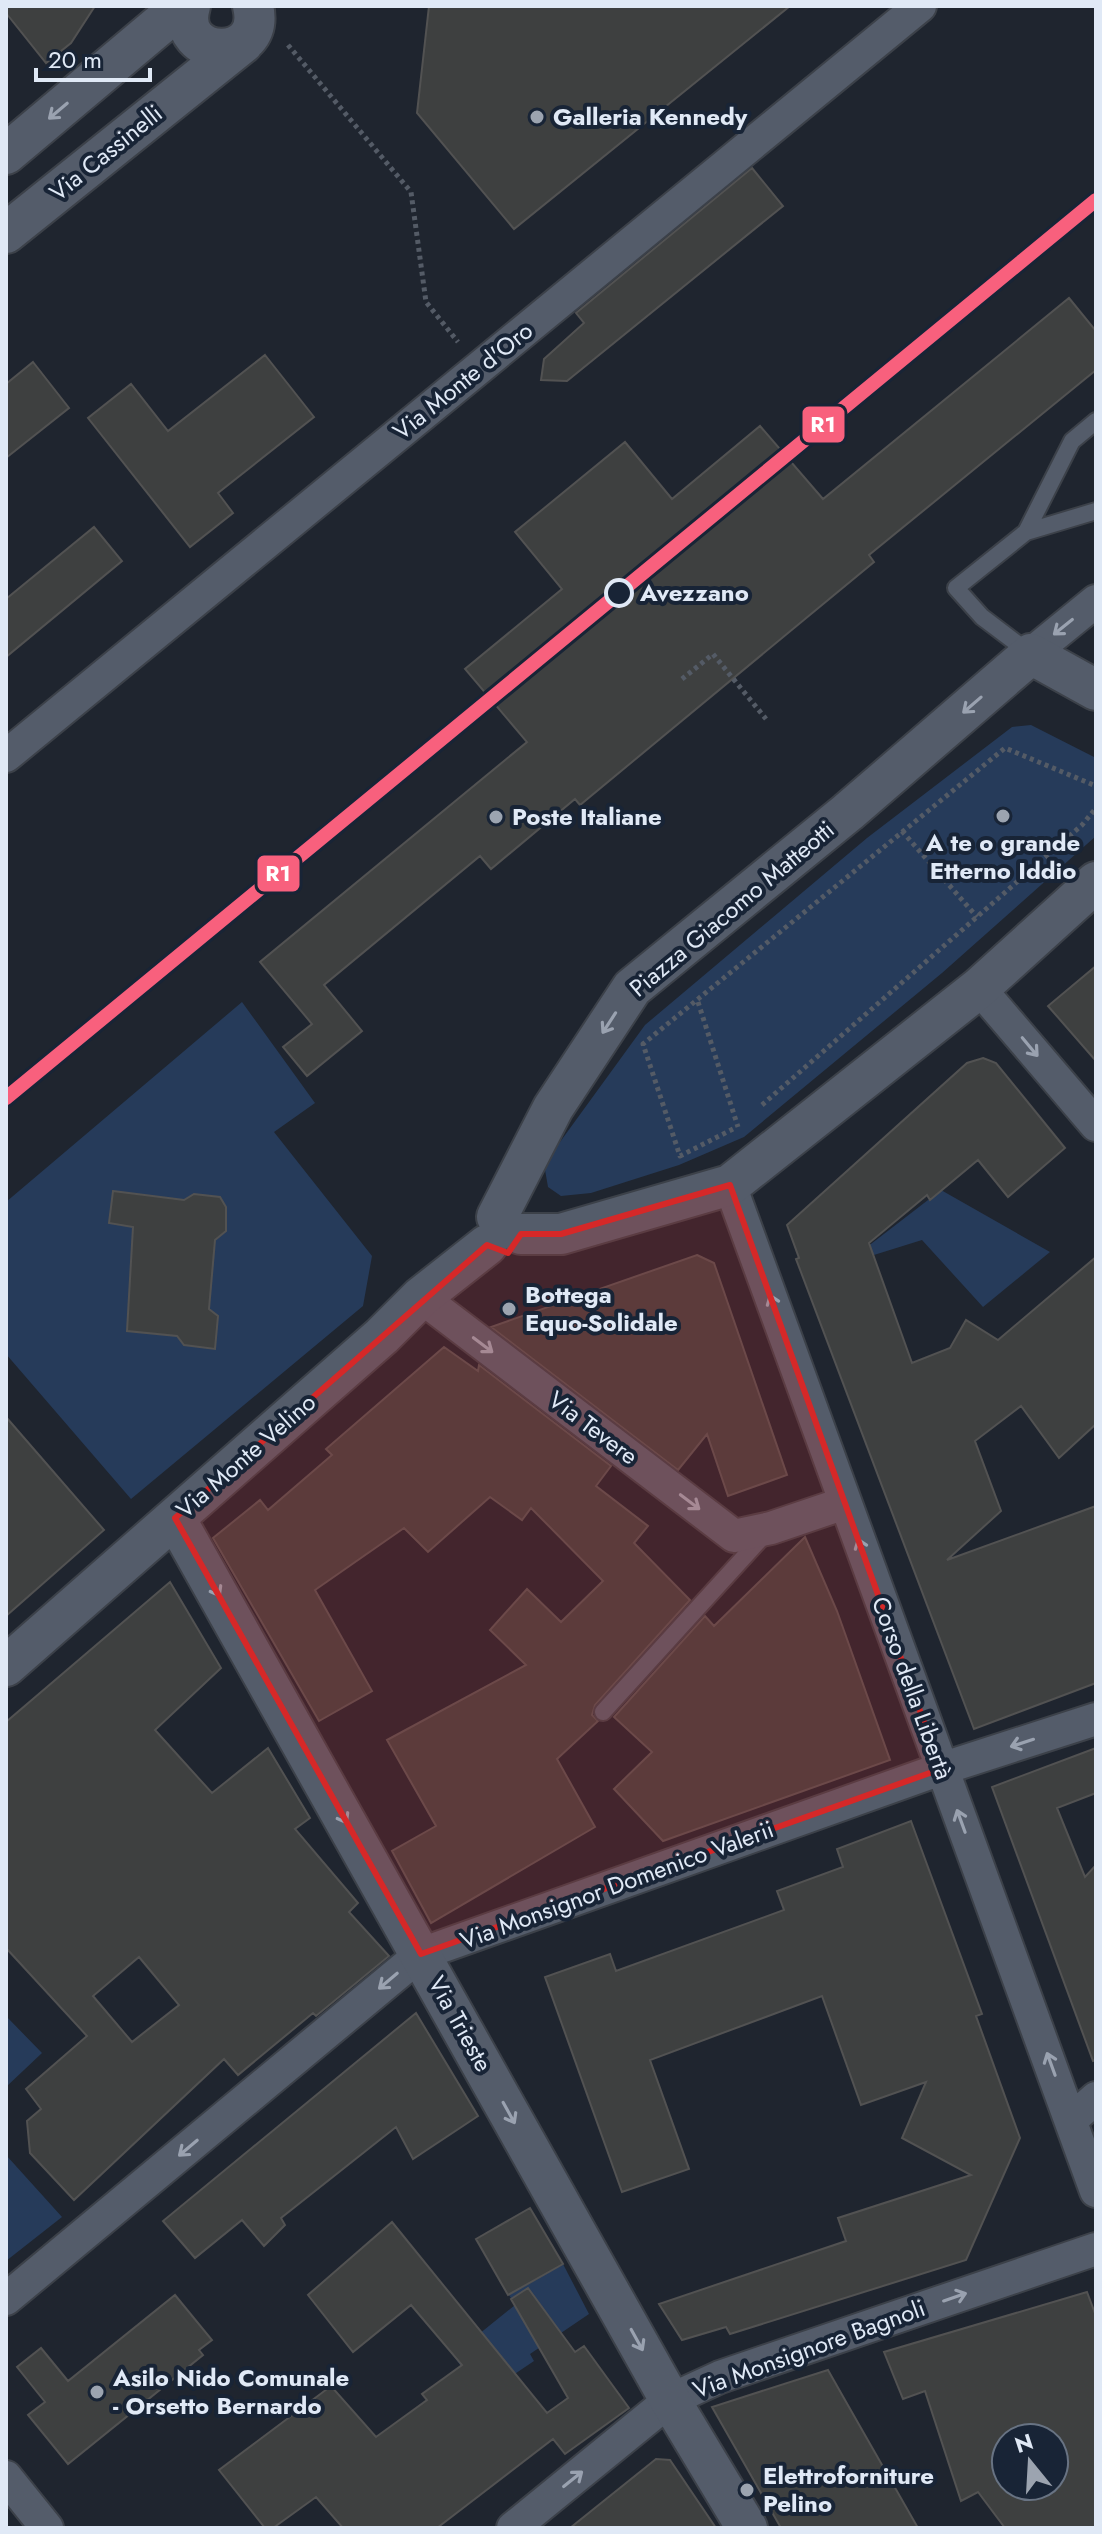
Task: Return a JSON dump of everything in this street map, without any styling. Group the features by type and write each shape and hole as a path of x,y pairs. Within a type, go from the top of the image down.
{"street":[{"path":"6,154 182,6"},
{"path":"190,6 188,23 192,33 210,48 221,50 259,17"},
{"name":"Via Monte d'Oro","path":"6,756 914,8"},
{"name":"Via Cassinelli","path":"6,233 259,17"},
{"path":"1096,601 1031,654 1096,690"},
{"name":"Piazza Giacomo Matteotti","path":"501,1232 553,1108 632,988 848,812 1031,654"},
{"path":"501,1232 561,1234 730,1185 979,988 1096,882"},
{"path":"979,988 1096,1125"},
{"name":"Corso della Libertà","path":"730,1185 1096,2191"},
{"name":"Via Monte Velino","path":"6,1666 382,1336 421,1297 501,1232"},
{"name":"Via Tevere","path":"421,1297 734,1536 771,1528 845,1503"},
{"name":"Via Trieste","path":"175,1518 670,2400 747,2528"},
{"name":"Via Monsignor Domenico Valerii","path":"6,2299 421,1954 941,1769 1096,1719"},
{"path":"1071,2120 1096,2098"},
{"name":"Via Monsignore Bagnoli","path":"513,2528 670,2400 720,2377 1096,2249"},
{"path":"6,2477 47,2528"}],"lane":[{"path":"1026,532 1072,441 1096,421"},
{"path":"1031,654 982,617 956,588 1026,532 1096,511"},
{"name":"Via Tevere","path":"603,1712 771,1528"}],"path":[{"path":"259,17 292,49 411,192 426,302 465,351"},
{"path":"682,679 713,654 766,719"},
{"path":"750,1116 738,1127 680,1156 643,1044 1005,748 1096,786"},
{"path":"762,1106 1082,825 1096,808"},
{"path":"902,831 977,917"},
{"path":"698,1002 738,1127"}],"highlighted area":[{"path":"730,1185 941,1769 421,1954 175,1518 487,1245 508,1253 521,1234 561,1234"}],"shaded area":[{"path":"1031,725 1096,758 1096,836 942,973 744,1137 679,1165 591,1193 561,1196 548,1187 544,1164 645,1025 867,838 1012,727"},
{"path":"242,1002 315,1103 274,1132 372,1256 363,1306 131,1499 6,1354 6,1202","holes":["113,1191 184,1200 194,1194 219,1197 226,1206 226,1231 215,1240 209,1309 216,1340 207,1348 184,1345 177,1336 127,1331 133,1227 109,1223"]},
{"path":"941,1190 1050,1252 983,1307 922,1240 845,1264"},
{"path":"6,2016 42,2053 6,2087"},
{"path":"6,2155 62,2217 6,2261"},
{"path":"563,2264 589,2314 530,2354 534,2361 482,2396 453,2355 515,2305 509,2295"}],"building":[{"path":"6,6 95,6 71,43 46,63 6,13"},
{"name":"Galleria Kennedy","path":"429,6 790,6 514,229 417,113"},
{"path":"752,168 783,206 567,381 541,380 544,359 584,323 576,313"},
{"path":"1069,298 1096,331 1096,370 869,555 874,562 580,805 575,799 491,869 480,856 324,985 362,1031 307,1076 283,1047 312,1024 260,962 527,742 465,669 562,589 515,532 625,442 672,499 760,426 823,499"},
{"path":"265,355 314,417 218,493 233,513 190,547 88,418 131,384 168,431"},
{"path":"33,362 69,408 6,458 6,384"},
{"path":"94,527 122,561 6,657 6,599"},
{"path":"1096,966 1096,1061 1048,1006"},
{"path":"983,1058 996,1063 1065,1148 1008,1197 978,1160 930,1200 927,1195 869,1243 912,1363 950,1348 966,1320 998,1340 1096,1257 1096,1424 1059,1458 1021,1406 975,1441 1001,1511 947,1560 1096,1506 1096,1683 974,1729 796,1259 799,1258 787,1225 967,1063"},
{"path":"113,1191 184,1200 194,1194 220,1197 226,1207 226,1231 215,1240 209,1309 218,1316 215,1349 184,1345 177,1336 127,1331 133,1227 109,1223"},
{"path":"697,1255 714,1263 787,1475 728,1496 707,1434 678,1470 491,1327"},
{"path":"444,1347 478,1371 479,1365 611,1466 596,1486 648,1526 634,1543 690,1600 595,1705 592,1715 598,1721 557,1759 595,1827 431,1923 392,1851 436,1826 387,1740 526,1665 490,1630 527,1589 561,1622 603,1581 531,1508 522,1520 490,1497 428,1552 404,1528 315,1590 372,1691 319,1721 213,1538 260,1500 268,1510 332,1455 326,1449"},
{"path":"6,1417 104,1530 6,1616"},
{"path":"805,1537 837,1611 890,1760 663,1841 614,1789 652,1752 614,1717 705,1616 714,1626"},
{"path":"170,1582 221,1668 155,1730 212,1793 268,1748 310,1818 295,1829 358,1903 349,1912 389,1956 238,2075 224,2059 74,2200 30,2153 27,2121 41,2109 26,2089 87,2036 6,1948 6,1722","holes":["139,1957 179,2005 132,2042 93,1996"]},
{"path":"1096,1748 1096,1793 1057,1808 1085,1877 1096,1865 1096,2060 1093,2061 992,1787"},
{"path":"911,1821 982,2014 976,2016 1020,2138 966,2260 730,2334 726,2327 682,2340 659,2304 846,2241 838,2218 971,2175 902,2138 926,2082 861,2105 822,1996 650,2060 689,2169 622,2192 545,1977 610,1954 616,1971 784,1910 777,1891 843,1867 837,1849"},
{"path":"416,2013 478,2116 413,2159 396,2127 281,2218 285,2225 264,2246 242,2220 195,2258 163,2221"},
{"path":"530,2208 563,2264 508,2295 476,2239"},
{"path":"392,2222 547,2413 568,2398 511,2299 528,2288 575,2352 584,2346 629,2408 565,2454 553,2439 437,2528 343,2528 316,2497 273,2528 265,2528 219,2470 331,2386 376,2437 427,2400 422,2394 462,2365 411,2305 353,2352 308,2295"},
{"path":"1087,2292 1096,2316 1096,2528 1005,2528 978,2492 961,2501 925,2391 903,2399 884,2352"},
{"name":"Asilo Nido Comunale - Orsetto Bernardo","path":"175,2295 212,2340 199,2350 203,2355 68,2464 28,2415 45,2402 17,2367 41,2348 68,2381"},
{"path":"828,2370 918,2528 781,2528 712,2407"},
{"path":"656,2459 670,2460 716,2528 570,2528"}],"transit line":[{"name":"R1","path":"6,1098 1096,200"}],"place":[{"name":"Galleria Kennedy","path":"537,117"},
{"name":"Avezzano","path":"619,593"},
{"name":"A te o grande Etterno Iddio","path":"1003,816"},
{"name":"Poste Italiane","path":"496,817"},
{"name":"Bottega Equo-Solidale","path":"509,1309"},
{"name":"Asilo Nido Comunale - Orsetto Bernardo","path":"97,2392"},
{"name":"Elettroforniture Pelino","path":"747,2490"}]}
